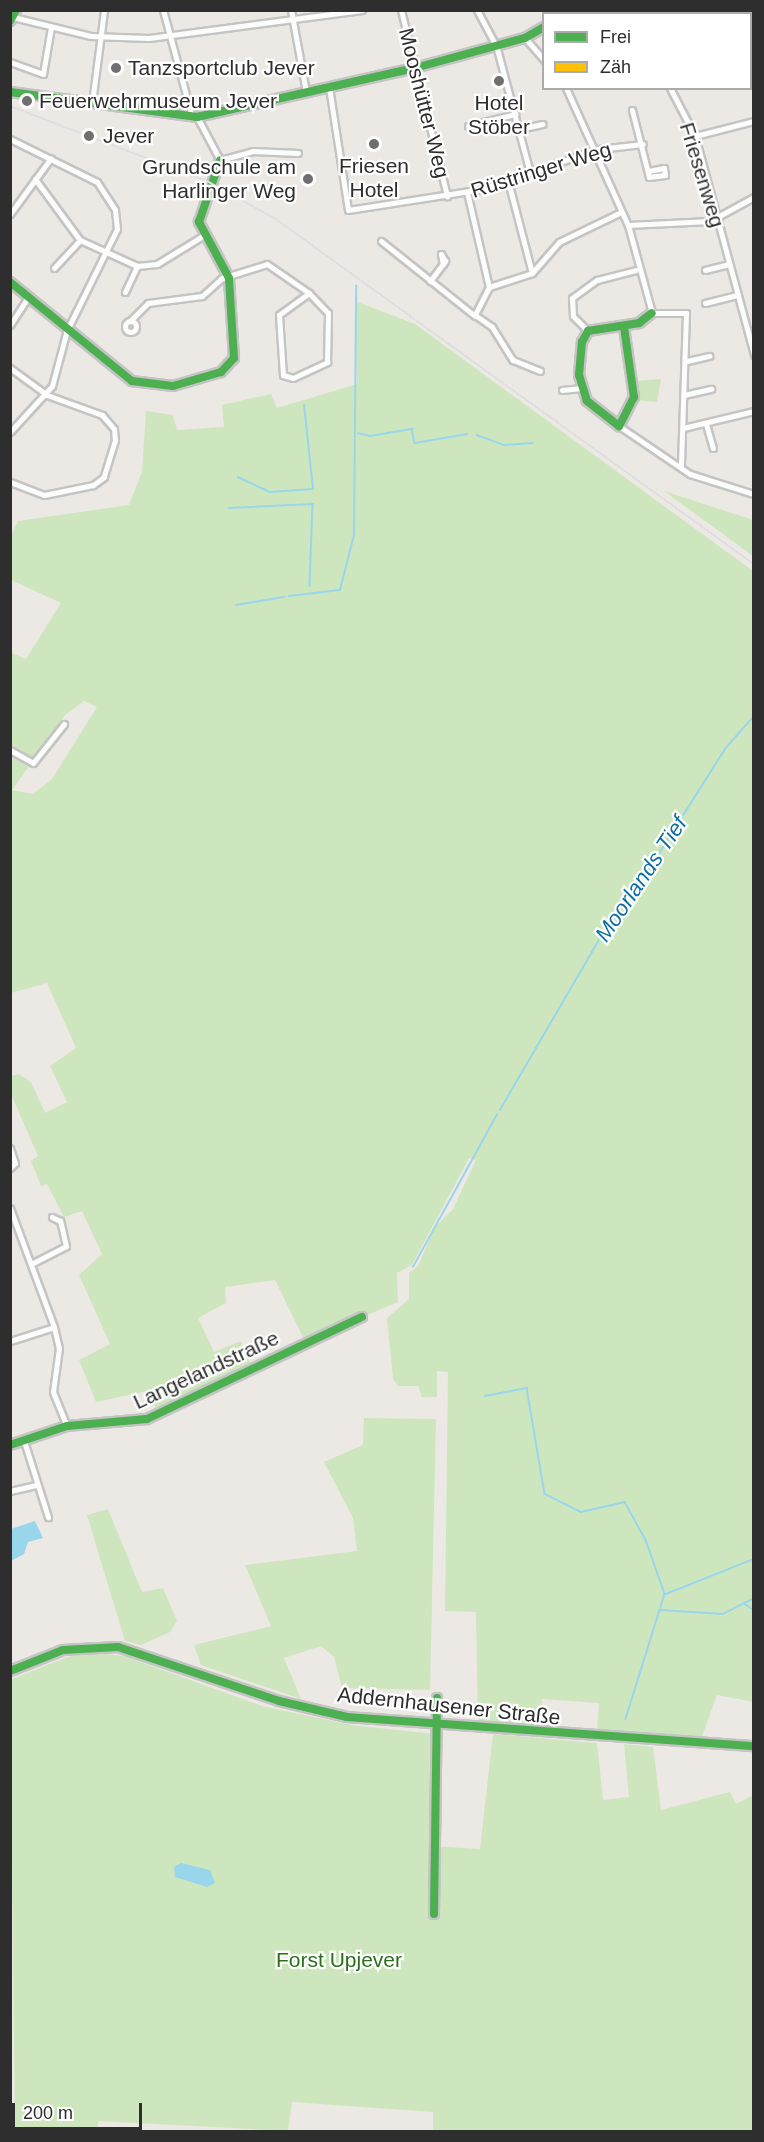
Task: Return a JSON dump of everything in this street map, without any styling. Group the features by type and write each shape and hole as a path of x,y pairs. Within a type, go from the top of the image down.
{"street":[{"path":"92,103 104,10"},
{"path":"163,10 195,117 220,160"},
{"path":"291,10 306,92"},
{"path":"13,15 51,27 100,36 170,37 293,22 362,10"},
{"name":"Mooshütter Weg","path":"401,10 447,196"},
{"path":"477,10 496,45 530,174"},
{"path":"558,12 565,10"},
{"path":"10,62 43,74 51,27"},
{"path":"10,92 195,117 416,68 525,38 542,28"},
{"path":"525,38 542,59"},
{"name":"Rüstringer Weg","path":"329,87 348,210 467,192 530,174 598,149 643,144 648,171"},
{"path":"567,90 598,149 628,225 636,270 652,313"},
{"name":"Friesenweg","path":"671,90 695,136 753,355"},
{"path":"632,110 643,144"},
{"path":"468,126 515,114"},
{"path":"695,136 753,121"},
{"path":"519,129 542,124"},
{"path":"10,140 89,177 110,199 117,230 108,255 67,330 47,395 10,432"},
{"path":"220,160 253,151 298,153"},
{"path":"10,214 13,206 51,158"},
{"path":"10,282 126,379 183,385 221,372 234,358 229,278 206,234 200,206 220,160"},
{"path":"35,179 80,240 108,255 137,266 157,264 206,234"},
{"path":"508,181 532,273"},
{"path":"467,192 489,287 475,315"},
{"path":"628,225 702,223 753,197"},
{"path":"489,287 532,273 559,242 621,212"},
{"path":"54,268 80,240"},
{"path":"381,241 492,327 513,360 540,371"},
{"path":"130,321 148,303 202,296 229,278 267,264 309,293 328,313 327,362 287,378 279,315 309,293"},
{"path":"430,281 443,264"},
{"path":"705,270 729,264"},
{"path":"125,292 137,266"},
{"path":"588,331 573,316 572,298 597,280 636,270"},
{"path":"705,303 738,295"},
{"path":"10,325 28,297"},
{"path":"588,331 624,327 652,313 686,313 687,362 681,466"},
{"path":"619,426 634,397 624,327"},
{"path":"588,331 578,355 582,388 595,410 711,483 753,494"},
{"path":"687,362 709,356"},
{"path":"10,482 52,495 93,485 104,477 115,440 110,422 47,395 11,370"},
{"path":"562,390 582,388"},
{"path":"684,395 711,388"},
{"path":"683,428 753,411"},
{"path":"706,424 712,448"},
{"path":"10,750 33,763 64,724"},
{"path":"10,1148 15,1163 10,1168"},
{"path":"10,1208 54,1327 59,1348 53,1392 67,1426"},
{"path":"31,1264 66,1246 60,1221 52,1217"},
{"name":"Langelandstraße","path":"10,1445 67,1426 147,1419 362,1317"},
{"path":"10,1341 54,1327"},
{"path":"24,1441 48,1516"},
{"path":"10,1491 37,1485"},
{"name":"Addernhausener Straße","path":"10,1671 63,1650 118,1647 306,1708 435,1727 753,1746"},
{"path":"434,1914 437,1698"}],"green space":[{"path":"355,301 415,324 753,571 754,1702 717,1695 701,1739 597,1730 599,1703 542,1699 539,1728 478,1723 476,1612 445,1611 448,1372 437,1371 437,1397 422,1397 418,1386 398,1386 393,1379 387,1318 409,1299 409,1273 418,1266 435,1227 453,1209 476,1160 469,1158 412,1265 397,1273 398,1302 305,1341 275,1280 225,1287 226,1303 198,1318 214,1352 241,1341 252,1367 157,1411 148,1391 96,1402 79,1360 110,1344 79,1275 102,1254 82,1211 64,1217 47,1184 41,1186 31,1161 38,1156 11,1094 11,1076 19,1074 31,1082 45,1113 67,1102 50,1066 76,1048 47,983 11,993 10,652 26,659 61,603 11,580 11,536 18,521 129,505 142,472 146,411 173,415 177,430 224,427 222,405 271,394 277,408 357,384","holes":["84,701 97,707 52,779 33,794 12,790 65,715"]},
{"path":"661,379 657,402 637,400 637,381"},
{"path":"664,491 753,520 753,556"},
{"path":"364,1418 436,1419 430,1690 342,1688 334,1657 321,1646 284,1658 301,1699 201,1665 194,1645 271,1626 245,1565 357,1551 353,1518 324,1462 363,1445"},
{"path":"108,1509 142,1592 163,1588 177,1621 170,1632 141,1645 125,1641 87,1515"},
{"name":"Forst Upjever","path":"97,1653 124,1656 262,1706 352,1725 434,1734 430,1846 480,1849 493,1734 597,1743 603,1800 629,1797 624,1744 653,1747 661,1810 730,1792 736,1804 753,1795 753,2131 433,2131 433,2112 292,2102 288,2131 98,2121 98,2131 15,2131 10,1680 67,1657"}],"water":[{"path":"35,1521 43,1538 28,1542 24,1554 11,1561 11,1529"},
{"path":"181,1863 210,1870 215,1883 207,1887 175,1877 174,1867"}],"waterway":[{"path":"289,596 340,590 354,535 356,286"},
{"path":"238,477 270,492 313,489 304,405"},
{"path":"358,433 370,436 412,429 415,443 467,434"},
{"path":"477,435 504,445 533,443"},
{"path":"229,508 313,504 310,586"},
{"path":"236,605 284,597"},
{"name":"Moorlands Tief","path":"500,1110 630,887 648,871 725,749 754,716"},
{"name":"Moorlands Tief","path":"413,1267 497,1115"},
{"path":"485,1396 527,1388 545,1494 581,1512 625,1502 646,1540 665,1594 626,1719"},
{"path":"666,1594 754,1559"},
{"path":"660,1610 723,1614 754,1598"},
{"path":"745,1604 754,1610"}],"railway":[{"path":"10,106 209,182 276,219 754,564"}],"traffic: fast":[{"path":"10,21 16,10"},
{"path":"10,92 197,117 415,68 525,38 542,28"},
{"path":"10,282 132,381 173,386 221,372 234,358 229,278 199,222 220,160"},
{"path":"624,327 634,397 619,426 587,401 579,375 582,342 588,331 639,323 652,313"},
{"path":"10,1445 67,1426 147,1419 362,1317"},
{"path":"10,1671 63,1650 118,1647 279,1701 347,1717 754,1746"},
{"path":"434,1914 437,1698"}],"place":[{"name":"Tanzsportclub Jever","path":"116,68"},
{"name":"Hotel Stöber","path":"499,81"},
{"name":"Feuerwehrmuseum Jever","path":"27,101"},
{"name":"Jever","path":"89,136"},
{"name":"Friesen Hotel","path":"374,144"},
{"name":"Grundschule am Harlinger Weg","path":"308,179"}]}
